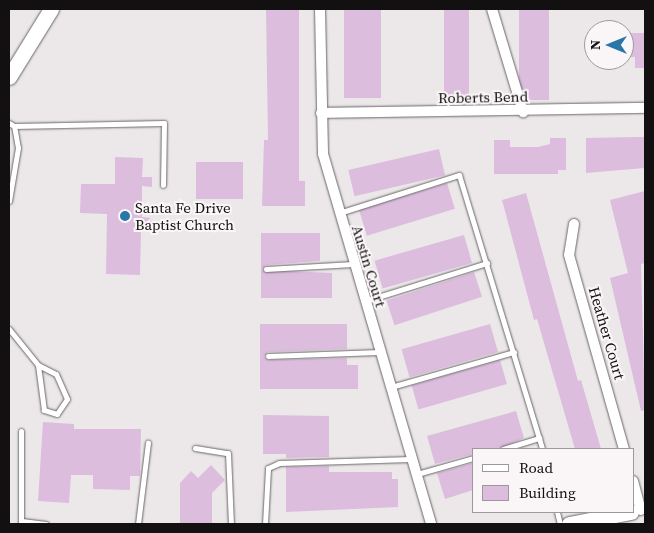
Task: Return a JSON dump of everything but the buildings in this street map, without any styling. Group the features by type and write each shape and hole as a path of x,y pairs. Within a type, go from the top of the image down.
{"main road":[{"path":"9,77 51,9"},
{"path":"569,524 623,513"}],"street":[{"name":"Austin Court","path":"320,9 323,154 338,213 431,524"},
{"path":"492,9 523,112"},
{"name":"Roberts Bend","path":"321,113 523,112 645,108"},
{"name":"Heather Court","path":"574,224 569,255 624,448"},
{"path":"634,487 638,510"}],"lane":[{"path":"9,202 18,148 11,124 164,123 163,185"},
{"path":"338,213 459,175 542,448"},
{"path":"364,301 487,263"},
{"path":"266,269 353,264"},
{"path":"9,329 38,365 44,410 57,414 64,409 65,391 51,369 38,365"},
{"path":"268,356 379,352"},
{"path":"390,388 514,352"},
{"path":"21,431 21,523 46,524"},
{"path":"506,448 539,438"},
{"path":"138,524 148,443"},
{"path":"195,448 228,453 231,524"},
{"path":"416,474 472,458"},
{"path":"265,524 268,468 279,463 411,459"}],"place":[{"name":"Santa Fe Drive Baptist Church","path":"125,216"}]}
